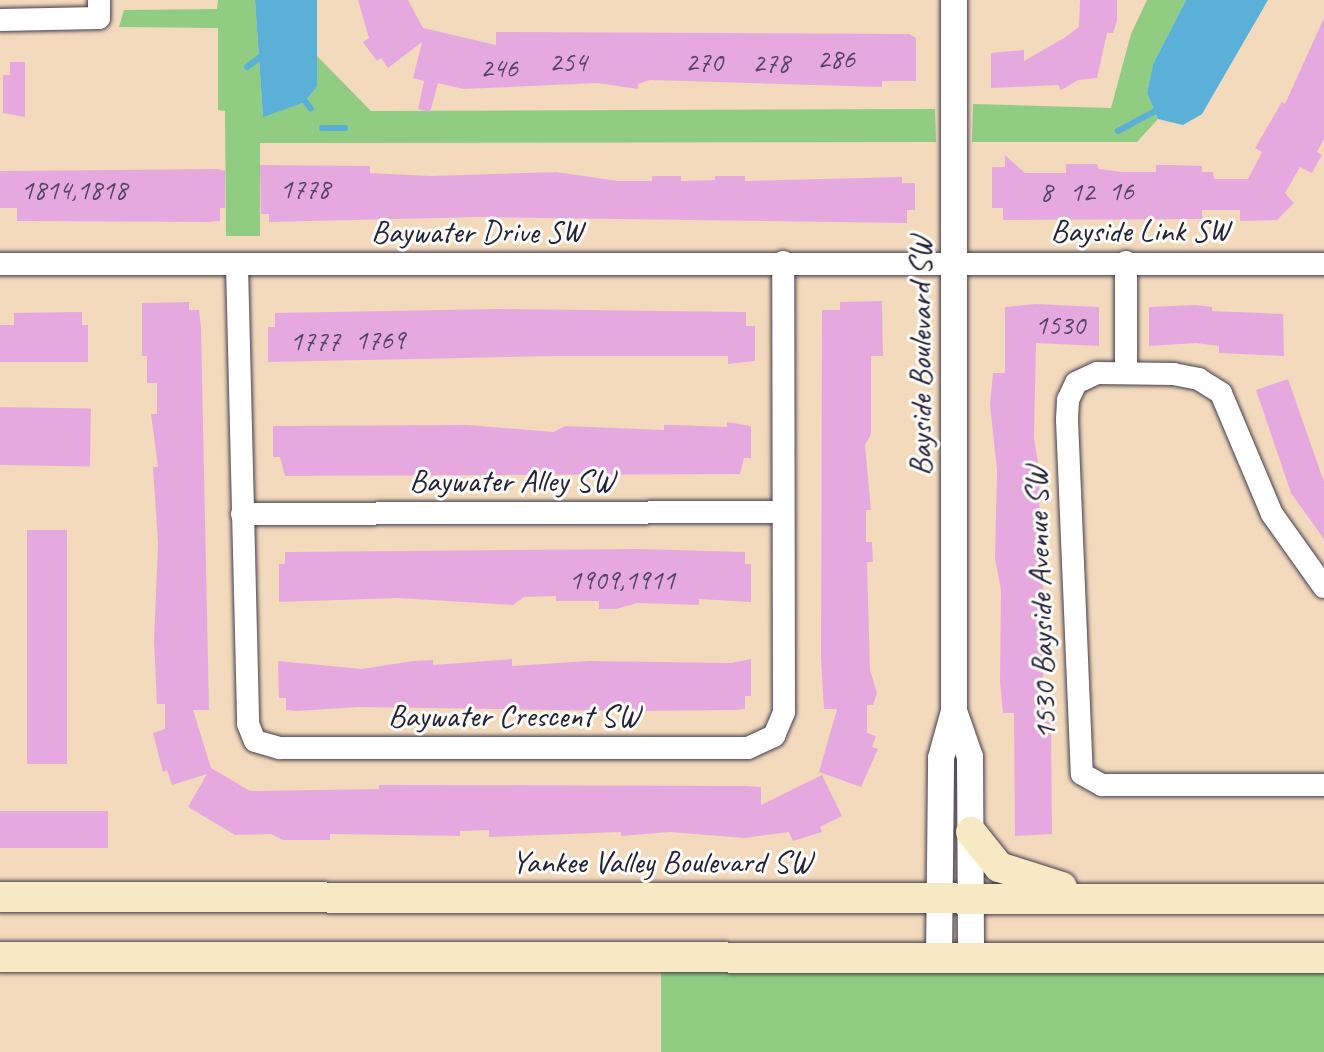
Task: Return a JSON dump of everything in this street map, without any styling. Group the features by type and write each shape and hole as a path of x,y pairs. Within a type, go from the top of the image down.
{"main road":[{"path":"971,832 992,860 1017,876 1135,899"},
{"name":"Yankee Valley Boulevard SW","path":"0,897 1324,899"},
{"path":"0,957 1324,958"}],"street":[{"path":"0,20 99,18 99,0"},
{"name":"Bayside Boulevard SW","path":"939,958 941,758 954,711 954,0"},
{"name":"Baywater Crescent SW","path":"237,265 248,724 255,741 266,747 748,748 774,736 784,712 783,262"},
{"name":"Baywater Drive SW","path":"0,264 955,262"},
{"name":"Bayside Link SW","path":"955,262 1324,264"},
{"path":"1126,262 1126,372"},
{"name":"1530 Bayside Avenue SW","path":"1324,587 1272,514 1221,393 1199,379 1126,372 1097,373 1076,383 1068,400 1082,774 1102,785 1324,785"},
{"name":"Baywater Alley SW","path":"242,514 782,512"},
{"name":"Bayside Boulevard SW","path":"954,711 970,757 971,958"}],"green space":[{"path":"218,0 255,0 263,116 303,103 317,87 317,56 371,111 935,109 936,142 260,143 260,236 226,236 225,111 218,110 218,28 119,27 124,10 217,9"},
{"path":"1147,0 1186,0 1153,64 1147,93 1158,119 1137,142 972,142 973,104 1111,108 1131,34"},
{"path":"661,967 1324,967 1324,1052 661,1052"}],"water":[{"path":"255,0 317,0 317,87 303,103 263,117"},
{"path":"1186,0 1268,0 1202,114 1183,125 1158,119 1147,93 1153,64"}],"building":[{"path":"358,0 408,0 423,28 496,45 496,32 909,34 916,38 916,81 882,81 882,87 650,80 638,84 638,89 598,83 463,89 438,83 430,112 418,109 424,81 413,78 422,42 388,68 381,58 377,61 363,42 369,38"},
{"path":"1080,0 1117,0 1117,21 1113,33 1107,33 1097,78 1078,80 1061,90 1058,85 991,88 991,53 1024,50 1024,61 1064,38 1079,27"},
{"path":"1324,18 1324,139 1317,152 1322,155 1312,173 1300,167 1285,193 1294,203 1277,220 1240,221 1240,210 1202,210 1202,219 1003,220 1003,208 992,208 992,167 1005,167 1005,155 1025,173 1066,173 1066,164 1097,164 1099,169 1122,172 1156,172 1156,165 1173,165 1202,166 1202,172 1213,172 1214,179 1248,179 1262,152 1255,148 1282,102 1285,104"},
{"path":"10,62 25,62 25,117 3,113 3,75 10,75"},
{"path":"260,165 370,166 370,173 430,176 556,172 618,181 652,181 652,176 681,176 681,181 715,180 715,176 745,176 745,181 902,177 902,183 915,183 915,210 907,210 907,223 481,217 269,222 269,214 261,214"},
{"path":"218,169 225,171 225,208 220,208 220,221 209,222 17,221 17,208 0,208 0,171"},
{"path":"882,301 883,356 871,356 871,434 865,445 871,510 866,510 866,542 872,542 873,562 867,562 870,670 877,693 873,705 867,705 867,733 876,736 872,747 878,749 861,787 819,772 837,709 824,709 821,658 822,310 840,310 840,302"},
{"path":"189,302 189,310 199,310 201,327 209,710 193,710 211,768 250,791 379,789 379,785 745,786 761,787 761,805 822,775 842,816 820,827 822,832 793,841 789,832 744,838 670,832 621,836 621,832 489,837 489,830 460,831 460,836 330,834 330,840 283,840 271,834 235,835 188,807 207,774 172,785 167,770 163,772 153,733 165,729 165,704 157,704 154,641 158,543 153,467 158,467 151,414 157,414 157,383 147,383 147,356 142,356 142,303"},
{"path":"1036,304 1099,307 1099,346 1036,343 1034,437 1040,476 1038,557 1045,600 1043,680 1046,721 1051,722 1052,834 1015,836 1014,713 1003,713 1000,681 1001,590 995,558 997,470 990,405 993,373 1005,373 1005,307"},
{"path":"1149,307 1212,307 1212,311 1283,314 1284,356 1219,353 1219,346 1196,343 1149,346"},
{"path":"498,309 746,312 746,326 755,326 755,361 728,364 728,356 556,356 268,362 268,327 275,327 275,313"},
{"path":"82,312 82,325 88,325 88,362 0,362 0,325 14,325 14,313"},
{"path":"1288,379 1324,482 1324,539 1291,493 1256,390"},
{"path":"0,407 91,409 90,467 0,465"},
{"path":"727,422 751,426 751,458 744,458 740,474 285,476 280,457 273,457 273,426 468,425 554,432 565,426 664,430 664,425 727,427"},
{"path":"27,530 67,530 67,764 27,764"},
{"path":"640,549 745,552 745,564 751,564 751,602 699,599 699,605 637,603 616,609 599,609 599,601 556,601 556,596 524,597 513,605 398,598 279,602 279,564 285,564 285,552"},
{"path":"512,659 512,666 589,661 731,663 751,659 751,696 745,696 745,709 624,711 358,707 297,711 286,710 286,698 279,698 278,661 362,669 413,661 433,660 433,665"},
{"path":"0,811 108,811 108,848 0,848"}],"waterway":[{"path":"247,67 263,55"},
{"path":"301,96 311,109"},
{"path":"1118,131 1155,111"},
{"path":"322,128 345,128"}]}
